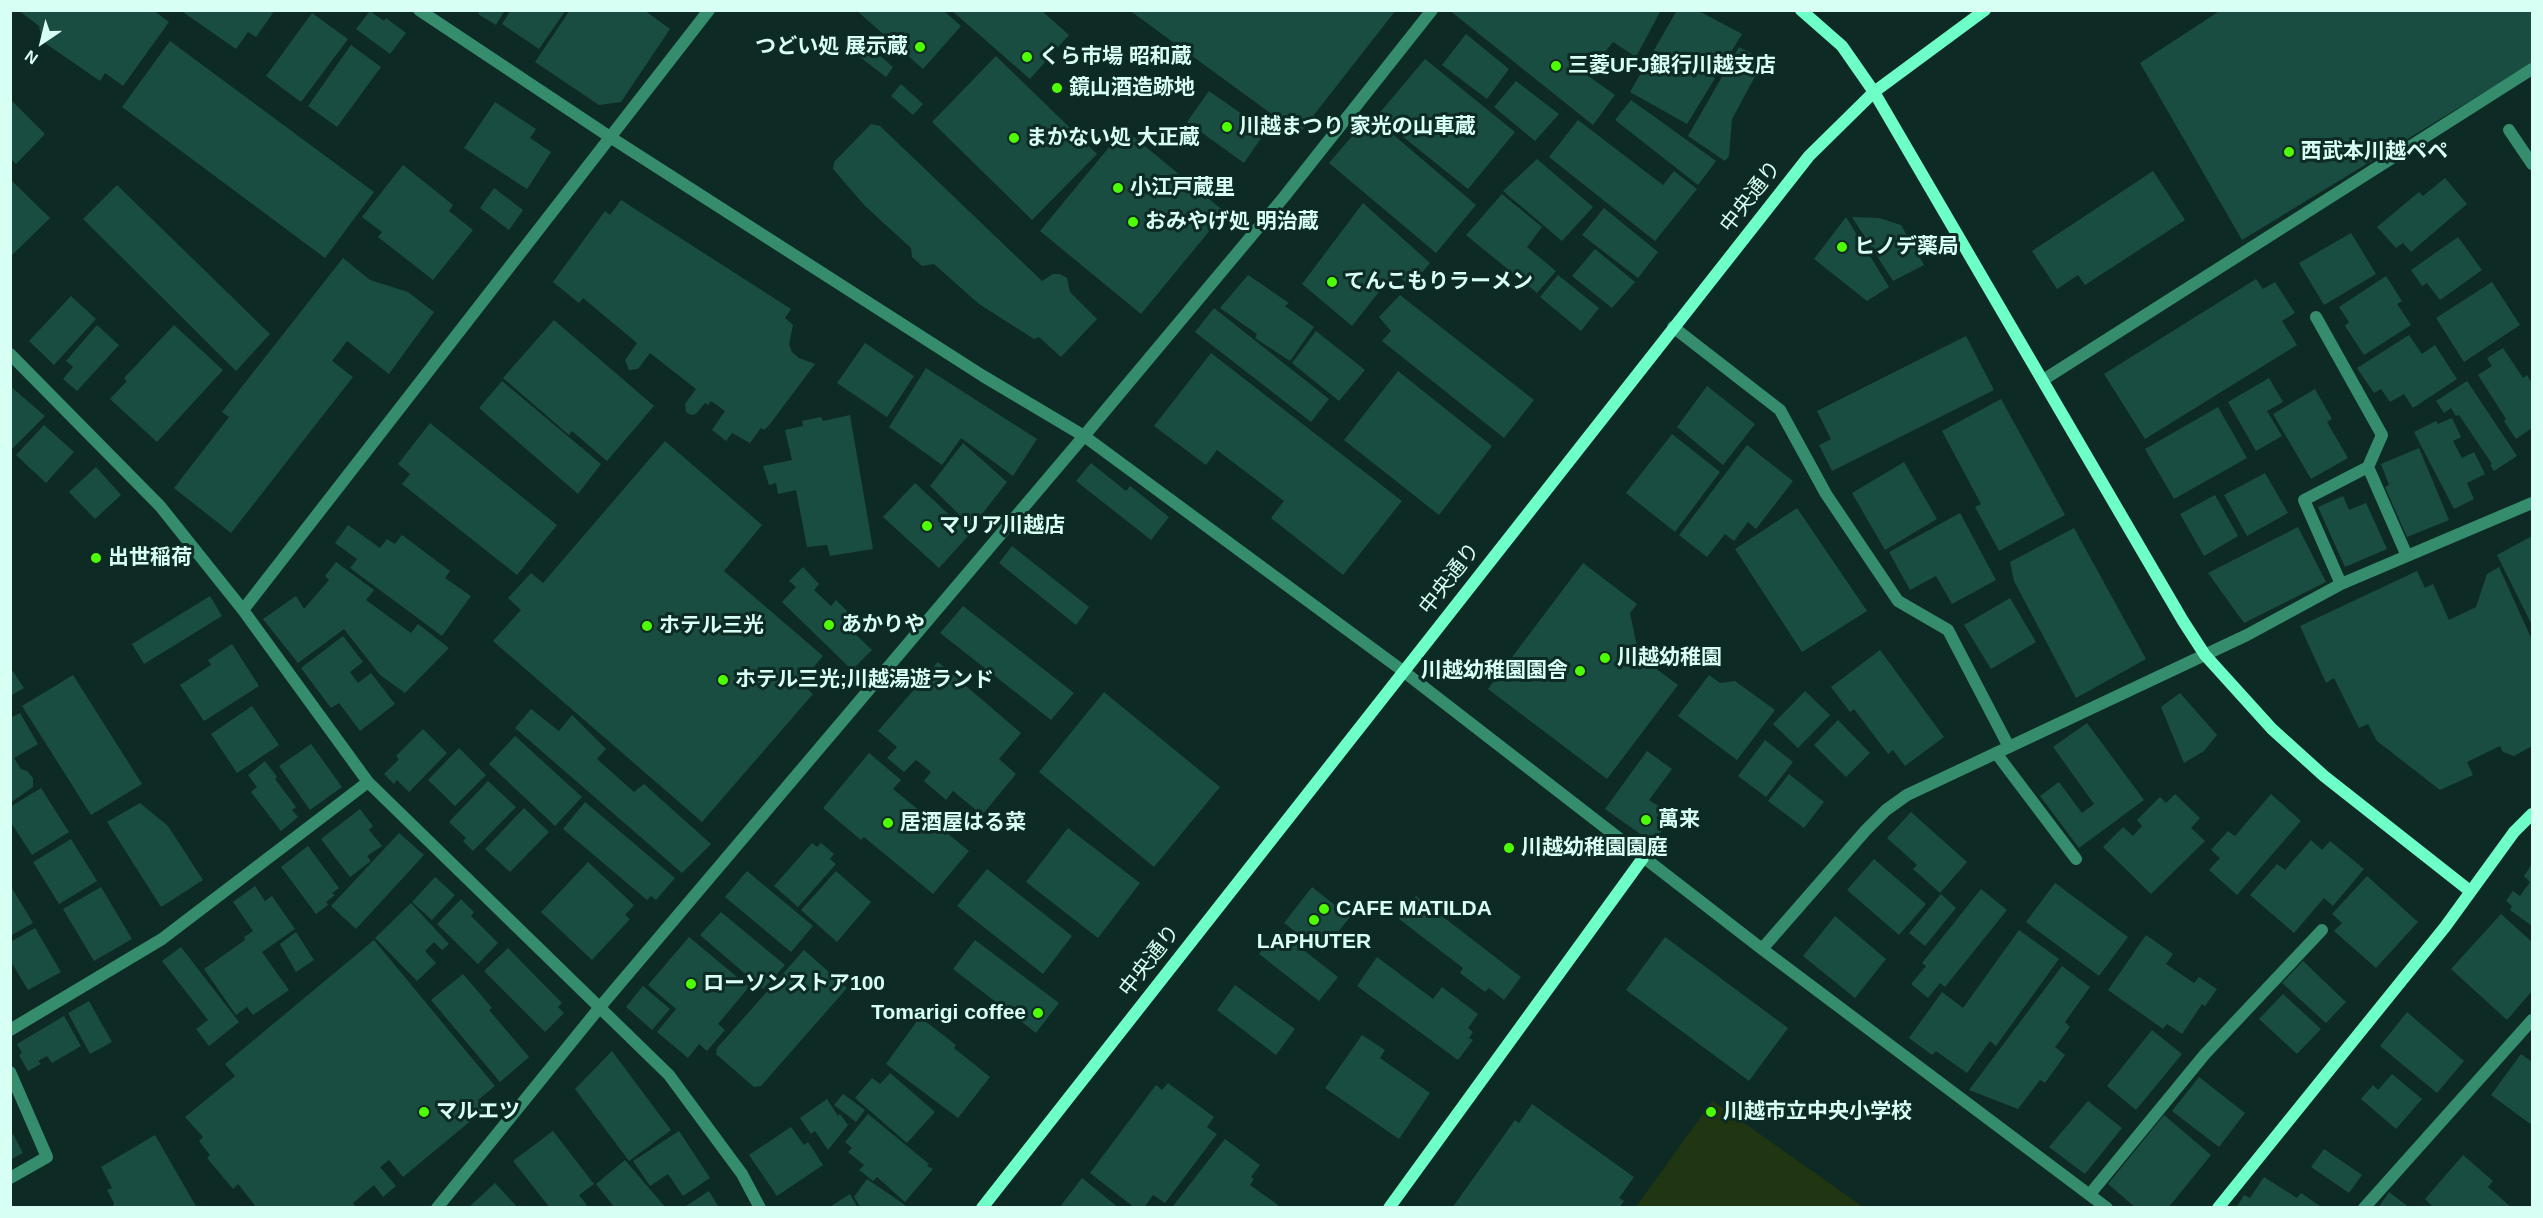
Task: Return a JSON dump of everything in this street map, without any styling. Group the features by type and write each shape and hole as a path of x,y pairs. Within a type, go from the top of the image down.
{"street":[{"path":"419,10 610,137 984,376 1084,436 1403,671 1762,949 2107,1208"},
{"path":"243,610 709,10"},
{"path":"437,1208 600,1007 1084,436 1284,196 1432,10"},
{"path":"1801,10 1842,46 1874,92 2205,655 2272,729 2324,776 2470,891"},
{"name":"中央通り","path":"982,1208 1809,156 1874,92 1985,10"},
{"path":"2043,380 2532,69"},
{"path":"2509,130 2532,164"},
{"path":"2316,317 2382,435 2368,467 2304,500 2341,584"},
{"path":"1673,327 1779,410 1826,494 1898,601 1948,630 2009,747"},
{"path":"10,354 160,506 243,610 368,782 469,883 669,1075 742,1174 760,1208"},
{"path":"2368,467 2407,556"},
{"path":"1762,949 1886,810 1907,795 2247,635 2341,584 2532,503"},
{"path":"1995,753 2076,859"},
{"path":"10,1030 162,939 368,782"},
{"path":"2218,1208 2445,927 2514,832 2532,814"},
{"path":"1389,1208 1643,858"},
{"path":"2090,1194 2205,1054 2322,930"},
{"path":"2364,1208 2532,1020"},
{"path":"10,1072 47,1157 10,1178"}],"green space":[{"path":"1713,1101 1863,1207 1636,1207"}],"building":[{"path":"18,10 153,10 169,22 123,86 105,73 100,81 42,41 39,26"},
{"path":"180,10 275,10 256,37 248,32 236,49"},
{"path":"481,10 505,10 496,25 478,14"},
{"path":"511,10 566,10 539,49 502,24"},
{"path":"570,10 644,10 670,29 621,102 599,105 535,62"},
{"name":"つどい処 展示蔵","path":"856,10 943,10 961,26 923,69"},
{"name":"くら市場 昭和蔵","path":"951,10 1041,10 1069,35 1030,79"},
{"path":"1129,10 1396,10 1299,134"},
{"name":"三菱UFJ銀行川越支店","path":"1449,10 1661,10 1636,57 1613,42 1587,75 1615,95 1593,125"},
{"path":"1677,10 1697,10 1742,34 1687,124 1630,92"},
{"name":"西武本川越ペペ","path":"2221,10 2532,10 2532,63 2242,240 2140,63"},
{"path":"370,11 384,21 386,18 406,33 390,54 356,29"},
{"path":"312,13 348,39 301,102 266,76"},
{"path":"1466,34 1509,69 1487,99 1442,65"},
{"path":"170,41 374,192 325,258 122,107"},
{"path":"865,43 893,67 886,77 856,54"},
{"path":"351,45 381,67 337,127 308,106"},
{"path":"1739,47 1764,60 1732,119 1729,156 1725,161 1688,136"},
{"name":"まかない処 大正蔵","path":"996,56 1097,154 1032,220 932,122"},
{"path":"1425,59 1515,132 1468,189 1377,116"},
{"path":"1516,81 1559,114 1535,141 1494,107"},
{"path":"901,84 923,104 913,115 891,96"},
{"name":"川越まつり 家光の山車蔵","path":"1209,91 1266,131 1244,163 1187,122"},
{"path":"10,99 45,134 16,164 10,158"},
{"path":"1631,100 1716,161 1698,185 1615,120"},
{"path":"495,102 536,129 530,138 551,152 527,189 464,148"},
{"path":"1370,115 1476,205 1436,253 1329,163"},
{"path":"1578,120 1663,185 1674,171 1697,189 1655,241 1549,157"},
{"path":"871,124 880,126 1042,281 1053,274 1060,274 1067,278 1070,292 1097,319 1061,357 1039,337 1034,339 979,304 934,264 922,266 912,257 911,248 865,206 833,169 834,162"},
{"name":"おみやげ処 明治蔵","path":"1124,129 1225,212 1141,314 1040,231"},
{"path":"1537,159 1593,207 1562,241 1503,191"},
{"path":"403,165 453,205 449,211 473,230 433,280 378,237 382,232 362,217"},
{"path":"2153,171 2185,220 2085,285 2078,275 2057,289 2032,251"},
{"path":"2445,178 2467,204 2411,252 2403,243 2396,248 2377,227 2419,192 2423,196"},
{"path":"10,179 50,218 10,257"},
{"path":"117,185 270,334 236,371 83,219"},
{"path":"494,188 523,210 509,230 480,208"},
{"path":"1502,194 1542,227 1527,247 1556,271 1537,293 1466,235"},
{"path":"621,200 791,309 785,318 793,325 789,344 792,352 799,358 815,364 770,424 764,430 761,428 750,443 732,433 726,441 712,430 725,411 711,401 708,405 705,403 696,414 691,415 686,412 685,404 696,389 650,353 638,369 629,370 625,360 637,343 583,298 579,303 553,282 605,211 610,215"},
{"path":"1363,203 1430,263 1411,286 1394,273 1352,326 1302,284"},
{"path":"1604,208 1658,252 1638,278 1582,235"},
{"path":"1846,217 1889,287 1867,301 1814,259"},
{"path":"1852,217 1879,218 1901,225 1924,265 1893,281"},
{"path":"2351,233 2376,274 2324,305 2299,263"},
{"path":"2458,237 2482,270 2440,300 2427,283 2422,286 2411,270"},
{"path":"1595,249 1635,282 1612,308 1572,276"},
{"path":"343,258 370,280 408,292 434,312 389,374 347,341 332,361 353,377 231,533 174,488 229,417 222,412"},
{"path":"1248,275 1289,303 1285,306 1314,327 1290,361 1255,338 1257,334 1220,308"},
{"path":"1558,275 1599,308 1581,331 1540,297"},
{"path":"2386,276 2402,301 2397,304 2411,325 2364,355 2345,326 2349,322 2339,307"},
{"path":"2256,279 2263,289 2275,282 2295,313 2282,321 2297,345 2145,439 2104,374"},
{"path":"2492,282 2520,325 2464,362 2436,318"},
{"path":"1400,295 1534,400 1504,438 1382,341 1391,331 1379,317"},
{"path":"71,296 96,319 54,365 29,341"},
{"path":"1214,308 1329,399 1311,422 1195,332"},
{"path":"554,320 654,406 607,461 572,431 569,435 503,378"},
{"path":"97,325 119,345 77,391 63,379 73,367 66,361"},
{"path":"174,325 223,370 157,442 110,399 127,381 124,378"},
{"path":"1316,331 1365,370 1339,401 1292,363"},
{"path":"2409,335 2422,354 2435,345 2457,379 2413,408 2404,394 2390,402 2381,389 2374,393 2357,368"},
{"path":"1966,336 1994,390 1832,471 1819,445 1831,439 1817,411"},
{"path":"865,343 914,376 887,417 837,383"},
{"path":"2503,348 2523,378 2527,375 2532,383 2532,428 2516,439 2478,375 2492,366 2487,358"},
{"path":"1211,353 1402,501 1343,575 1271,518 1284,501 1217,450 1206,465 1154,426"},
{"path":"926,368 1037,439 1013,476 961,438 942,465 889,427"},
{"path":"1398,371 1492,446 1439,515 1344,440"},
{"path":"2269,378 2283,402 2267,411 2282,436 2256,451 2228,402"},
{"path":"502,381 601,464 578,494 479,408"},
{"path":"2467,381 2517,456 2494,471 2490,465 2492,464 2459,415 2456,416 2451,408 2444,413 2436,401"},
{"path":"10,386 45,416 10,451"},
{"path":"1707,386 1755,424 1723,465 1677,427"},
{"path":"2315,389 2332,419 2327,422 2348,458 2311,479 2273,414"},
{"path":"2001,399 2065,515 1999,551 1975,507 1981,504 1942,431"},
{"path":"2218,407 2247,458 2174,499 2145,449"},
{"path":"850,415 873,549 830,556 827,545 807,547 796,490 778,494 776,483 769,485 763,466 792,460 785,430 803,426 802,421 821,417 823,421"},
{"path":"2452,418 2461,437 2453,441 2462,458 2474,452 2485,474 2467,483 2474,499 2454,509 2414,432 2436,421 2438,424"},
{"path":"430,423 557,525 517,575 402,484 410,474 398,464"},
{"path":"44,425 74,452 46,483 16,455"},
{"path":"1672,434 1720,472 1675,532 1626,493"},
{"name":"ホテル三光","path":"665,441 762,525 724,571 823,656 800,683 813,694 702,822 493,641 521,610 508,598 531,573 543,583"},
{"path":"963,443 1007,482 972,527 930,486"},
{"path":"1747,445 1793,481 1756,529 1748,522 1734,541 1725,534 1707,557 1679,535"},
{"path":"2419,448 2449,520 2407,537 2385,487 2389,485 2381,464"},
{"path":"1904,462 1937,519 1885,550 1852,493"},
{"path":"1091,463 1126,491 1130,486 1169,517 1151,540 1076,481"},
{"path":"96,467 121,495 95,519 69,492"},
{"path":"2265,473 2288,513 2247,536 2224,495"},
{"name":"マリア川越店","path":"915,483 970,534 939,568 883,517"},
{"path":"2215,495 2238,536 2204,556 2180,514"},
{"path":"2343,496 2349,510 2366,503 2387,549 2345,567 2318,507"},
{"path":"1797,508 1867,611 1802,652 1735,549"},
{"path":"1960,513 1996,580 1952,604 1936,576 1910,590 1889,552"},
{"path":"348,525 380,548 387,539 395,544 402,535 450,571 445,578 471,596 442,636 350,568 357,559 335,543"},
{"path":"2298,527 2326,582 2244,623 2208,573"},
{"path":"2074,528 2146,659 2076,698 2014,581 2010,562"},
{"path":"2532,536 2532,625 2497,555"},
{"path":"1012,546 1089,607 1076,625 999,563"},
{"path":"336,562 374,590 366,600 411,633 418,624 449,648 405,693 380,675 344,629 298,663 263,619 296,596 304,609 329,580 325,576"},
{"name":"川越幼稚園園舎","path":"1583,563 1637,604 1630,613 1639,656 1678,685 1607,779 1488,689"},
{"path":"803,567 819,584 814,590 831,606 836,600 862,626 855,634 872,650 852,670 782,602 796,587 789,581"},
{"path":"2499,567 2532,640 2532,746 2514,756 2503,752 2500,746 2467,762 2473,775 2440,790 2377,741 2368,724 2359,728 2334,678 2326,683 2300,626 2417,571 2425,588 2433,584 2449,620 2476,607 2487,574"},
{"path":"210,596 222,616 144,664 132,644"},
{"path":"2010,598 2036,642 1991,669 1964,625"},
{"path":"963,606 1074,693 1051,720 940,633"},
{"path":"343,636 363,662 350,672 358,683 371,673 395,704 360,731 339,703 331,708 301,668"},
{"path":"232,644 259,686 204,721 180,685 211,665 208,660"},
{"path":"1880,650 1944,737 1905,766 1893,750 1888,754 1854,709 1850,712 1831,687"},
{"path":"938,662 1021,733 999,759 1016,774 982,815 953,791 946,800 924,781 931,772 916,760 904,772 887,758 897,747 878,731"},
{"path":"10,667 24,688 10,696"},
{"path":"73,675 142,784 91,815 22,706"},
{"path":"1709,675 1720,683 1735,681 1775,710 1737,760 1678,716"},
{"path":"1805,691 1830,715 1798,748 1773,724"},
{"path":"1104,692 1220,787 1154,867 1039,772"},
{"path":"2180,693 2217,735 2204,751 2184,763 2161,707"},
{"path":"252,706 279,745 237,773 211,734"},
{"path":"531,709 559,731 572,715 606,749 597,759 634,792 644,784 711,844 682,873 515,728"},
{"path":"20,713 38,744 14,758 21,769 27,771 33,778 33,787 10,803 10,718"},
{"path":"1838,720 1870,753 1846,777 1814,745"},
{"path":"2087,723 2144,800 2079,848 2040,796 2059,782 2082,813 2094,804 2053,747"},
{"path":"423,729 447,753 409,792 397,780 394,784 384,774 399,759 396,756"},
{"path":"515,736 582,797 555,826 489,764"},
{"path":"1765,740 1793,762 1766,797 1738,776"},
{"path":"311,744 342,787 310,810 279,766"},
{"path":"459,748 486,775 455,806 428,780"},
{"path":"1647,751 1672,769 1649,800 1663,809 1656,818 1665,826 1653,843 1605,809"},
{"name":"居酒屋はる菜","path":"869,753 901,780 893,789 969,851 933,894 864,837 861,840 823,808"},
{"path":"265,761 296,807 292,810 298,817 281,831 251,792 257,787 248,775"},
{"path":"1789,774 1824,802 1804,828 1768,801"},
{"path":"488,781 516,807 473,851 463,841 466,838 449,822"},
{"path":"41,788 69,832 32,855 10,821 10,807"},
{"path":"2175,794 2200,818 2191,828 2205,841 2151,894 2103,847 2123,827 2133,836 2142,826 2137,820 2160,797 2166,803"},
{"path":"2271,794 2301,821 2237,895 2209,870 2220,858 2211,850 2228,831 2235,836"},
{"path":"585,802 675,878 656,900 651,896 647,900 563,829"},
{"path":"140,803 168,826 203,880 161,907 107,822"},
{"path":"524,808 549,832 510,872 485,849"},
{"path":"360,809 373,826 369,830 382,846 367,856 371,861 350,877 321,839"},
{"path":"1911,812 1967,862 1940,893 1913,869 1917,865 1887,838"},
{"path":"1068,828 1140,883 1098,938 1026,882"},
{"path":"399,833 424,855 356,929 331,906"},
{"path":"71,839 97,881 59,904 33,862"},
{"path":"2311,840 2322,850 2330,841 2364,869 2333,906 2324,898 2294,933 2250,895 2277,864 2285,870"},
{"path":"812,843 817,847 821,843 834,854 830,859 836,864 798,907 774,886"},
{"path":"308,846 339,888 332,893 335,895 326,902 328,905 316,914 281,867"},
{"path":"1874,859 1926,904 1899,935 1847,890"},
{"path":"588,862 634,905 625,915 630,919 592,960 541,912"},
{"path":"2532,864 2532,926 2510,910 2512,906 2506,901 2513,891 2520,896 2530,882 2524,876"},
{"path":"987,869 1072,936 1043,974 957,906"},
{"path":"747,871 813,926 791,952 725,897"},
{"path":"836,871 871,902 837,942 801,910"},
{"path":"2367,876 2418,922 2376,968 2334,931 2342,923 2332,914"},
{"path":"435,877 455,895 432,920 412,902"},
{"path":"2055,883 2128,937 2099,976 2026,922"},
{"path":"10,885 33,923 10,936"},
{"path":"255,886 265,901 272,896 295,929 262,952 289,990 253,1015 247,1007 236,1015 204,969 245,940 244,937 253,931 233,902"},
{"path":"101,887 132,939 94,961 63,909"},
{"path":"1312,887 1350,917 1322,952 1284,923"},
{"path":"1981,889 2007,910 1945,987 1940,983 1928,998 1911,984 1926,966 1922,963"},
{"path":"1941,894 1956,908 1925,946 1909,933"},
{"path":"1416,896 1521,977 1504,1000 1489,988 1485,992 1460,973 1463,968 1399,919"},
{"path":"461,899 474,912 471,916 498,943 478,964 437,924"},
{"path":"411,903 449,944 442,950 434,942 425,951 436,963 417,981 375,938"},
{"path":"721,912 785,965 763,989 700,935"},
{"path":"2501,914 2532,942 2532,991 2507,1020 2451,969"},
{"path":"1835,916 1886,959 1855,998 1803,956"},
{"path":"35,928 61,972 28,990 10,960 10,942"},
{"path":"1278,930 1338,977 1319,1001 1259,954"},
{"path":"2019,930 2059,959 1996,1046 1990,1041 1967,1073 1936,1051 1932,1055 1909,1038 1942,992 1963,1008"},
{"path":"296,932 314,960 296,972 280,944"},
{"path":"2146,935 2173,954 2166,964 2194,983 2199,977 2217,989 2205,1006 2202,1004 2182,1034 2167,1024 2163,1029 2108,990"},
{"path":"689,937 749,987 718,1024 725,1030 707,1051 699,1044 688,1058 657,1032 676,1009 648,985"},
{"path":"1665,937 1788,1028 1749,1081 1626,990"},
{"path":"374,940 495,1086 478,1100 485,1109 403,1177 389,1160 380,1167 396,1186 383,1197 374,1185 353,1203 355,1206 353,1208 257,1208 238,1184 233,1189 207,1158 210,1155 199,1141 203,1137 185,1117 235,1076 225,1064"},
{"path":"975,940 1059,1003 1036,1033 953,969"},
{"path":"181,947 239,1022 209,1046 196,1029 208,1020 162,961"},
{"path":"508,948 562,1003 558,1007 564,1013 545,1032 484,971"},
{"path":"804,950 847,988 761,1086 754,1087 716,1054 717,1048"},
{"path":"1377,957 1433,999 1442,987 1478,1014 1468,1028 1473,1032 1469,1038 1473,1040 1458,1060 1357,986"},
{"path":"2303,961 2346,1002 2326,1023 2282,983"},
{"path":"2062,966 2090,987 2065,1022 2070,1027 2055,1047 2065,1055 2045,1083 2040,1080 2018,1109 1969,1090"},
{"path":"463,974 492,1008 489,1010 529,1057 500,1082 431,1000"},
{"path":"1235,985 1295,1029 1276,1055 1217,1010"},
{"path":"643,986 670,1009 652,1030 626,1007"},
{"path":"2283,994 2321,1029 2297,1054 2259,1019"},
{"path":"89,1001 112,1042 90,1054 68,1013"},
{"path":"2407,1012 2464,1061 2437,1093 2380,1046"},
{"path":"64,1016 81,1046 52,1063 47,1056 38,1061 41,1064 28,1071 19,1055 22,1053 17,1044"},
{"path":"920,1017 956,1045 954,1048 990,1077 958,1118 886,1064"},
{"path":"2152,1030 2182,1054 2136,1110 2107,1086"},
{"path":"1362,1035 1385,1050 1380,1058 1430,1093 1399,1139 1325,1088"},
{"path":"612,1051 671,1130 629,1161 575,1089"},
{"path":"2521,1054 2532,1062 2532,1125 2491,1095"},
{"path":"890,1073 935,1112 907,1143 855,1098 872,1078 880,1084"},
{"path":"2392,1074 2422,1099 2396,1129 2361,1099 2373,1085 2378,1090"},
{"path":"2199,1077 2245,1113 2219,1147 2172,1111"},
{"path":"1168,1083 1214,1117 1207,1127 1217,1134 1165,1203 1153,1195 1144,1208 1135,1208 1090,1173 1156,1085 1162,1090"},
{"path":"843,1094 865,1110 856,1122 834,1105"},
{"path":"827,1099 838,1116 840,1114 848,1125 828,1150 815,1131 811,1134 800,1118"},
{"path":"2088,1101 2122,1128 2085,1174 2049,1147"},
{"path":"1532,1104 1634,1177 1619,1198 1624,1201 1619,1208 1452,1208 1515,1120 1519,1123"},
{"path":"868,1114 933,1169 905,1202 877,1177 873,1181 859,1170 864,1165 848,1152 852,1148 845,1142"},
{"path":"2164,1115 2211,1155 2168,1208 2136,1208 2108,1184"},
{"path":"791,1127 804,1145 808,1142 823,1165 777,1196 749,1155"},
{"path":"553,1131 594,1184 579,1195 587,1205 583,1208 550,1208 513,1161"},
{"path":"679,1131 710,1178 683,1196 668,1174 650,1186 633,1161"},
{"path":"13,1134 23,1153 10,1160 10,1136"},
{"path":"155,1135 197,1208 112,1208 114,1203 107,1190 112,1188 101,1167"},
{"path":"1225,1139 1260,1165 1251,1177 1254,1179 1250,1185 1278,1205 1276,1208 1173,1206"},
{"path":"2324,1149 2362,1175 2349,1193 2311,1167"},
{"path":"2463,1155 2493,1181 2488,1187 2512,1208 2434,1208 2425,1199"},
{"path":"625,1160 666,1208 615,1208 596,1184"},
{"path":"2264,1177 2297,1198 2301,1193 2323,1208 2236,1208 2244,1195 2250,1198"},
{"path":"1082,1178 1119,1208 1059,1208"},
{"path":"867,1179 905,1205 903,1208 861,1208 854,1197"},
{"path":"495,1183 518,1208 468,1208"},
{"path":"709,1191 719,1208 683,1208"},
{"path":"2389,1192 2410,1208 2378,1208"},
{"path":"850,1194 858,1208 828,1208"}],"place":[{"name":"つどい処 展示蔵","path":"920,47"},
{"name":"くら市場 昭和蔵","path":"1027,57"},
{"name":"三菱UFJ銀行川越支店","path":"1556,66"},
{"name":"鏡山酒造跡地","path":"1057,88"},
{"name":"川越まつり 家光の山車蔵","path":"1227,127"},
{"name":"まかない処 大正蔵","path":"1014,138"},
{"name":"西武本川越ペペ","path":"2289,152"},
{"name":"小江戸蔵里","path":"1118,188"},
{"name":"おみやげ処 明治蔵","path":"1133,222"},
{"name":"ヒノデ薬局","path":"1842,247"},
{"name":"てんこもりラーメン","path":"1332,282"},
{"name":"マリア川越店","path":"927,526"},
{"name":"出世稲荷","path":"96,558"},
{"name":"あかりや","path":"829,625"},
{"name":"ホテル三光","path":"647,626"},
{"name":"川越幼稚園","path":"1605,658"},
{"name":"川越幼稚園園舎","path":"1580,671"},
{"name":"ホテル三光;川越湯遊ランド","path":"723,680"},
{"name":"萬来","path":"1646,820"},
{"name":"居酒屋はる菜","path":"888,823"},
{"name":"川越幼稚園園庭","path":"1509,848"},
{"name":"CAFE MATILDA","path":"1324,909"},
{"name":"LAPHUTER","path":"1314,920"},
{"name":"ローソンストア100","path":"691,984"},
{"name":"Tomarigi coffee","path":"1038,1013"},
{"name":"マルエツ","path":"424,1112"},
{"name":"川越市立中央小学校","path":"1711,1112"}]}
